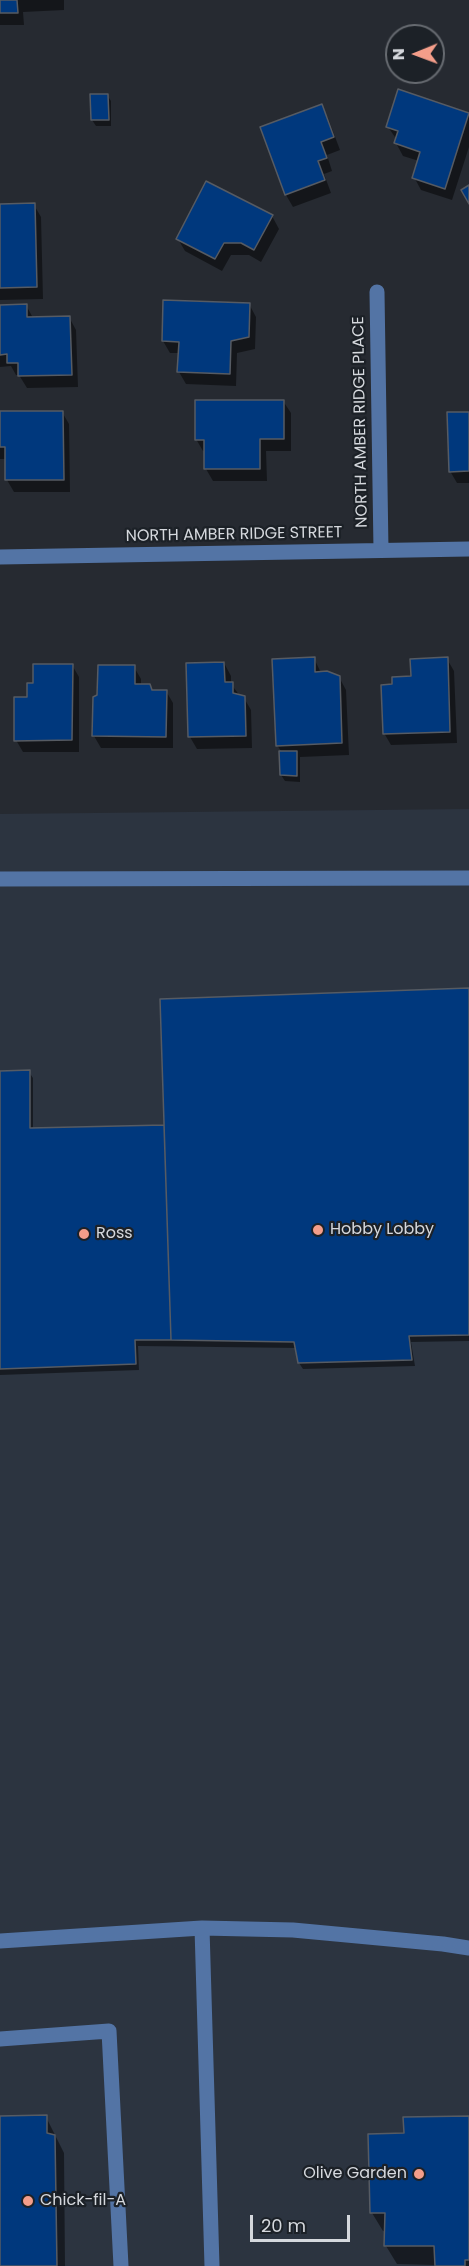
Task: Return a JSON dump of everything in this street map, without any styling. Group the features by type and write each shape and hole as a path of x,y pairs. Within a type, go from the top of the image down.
{"street":[{"name":"NORTH AMBER RIDGE PLACE","path":"377,292 381,550"},
{"name":"NORTH AMBER RIDGE STREET","path":"0,557 469,549"},
{"path":"0,879 469,878"},
{"path":"202,1928 212,2266"},
{"path":"0,1941 202,1928 293,1930 469,1948"},
{"path":"0,2039 109,2031 121,2266"}],"shaded area":[{"path":"469,809 469,2266 0,2266 0,814"}],"building":[{"path":"0,0 17,0 18,13 0,13"},
{"path":"398,89 469,113 445,189 412,178 420,152 394,143 398,131 386,127"},
{"path":"90,94 108,94 109,120 91,120"},
{"path":"322,104 334,137 321,142 327,158 318,161 325,180 285,195 260,127"},
{"path":"206,181 273,215 254,250 241,243 224,243 215,259 176,239"},
{"path":"469,185 469,204 461,190"},
{"path":"35,203 37,287 0,288 0,204"},
{"path":"163,300 250,303 249,337 231,341 230,374 177,372 179,342 162,341"},
{"path":"27,304 27,317 70,316 72,375 18,376 18,363 7,363 7,354 0,355 0,305"},
{"path":"195,400 284,400 284,439 260,439 260,469 204,469 204,440 195,440"},
{"path":"0,411 63,411 64,480 5,480 5,447 0,447"},
{"path":"447,412 469,412 469,471 449,472"},
{"path":"315,657 315,672 327,671 340,676 342,743 276,746 272,659"},
{"path":"448,657 450,732 383,734 381,685 392,684 392,677 411,676 410,659"},
{"path":"224,662 225,682 233,682 233,693 245,696 246,736 188,737 186,663"},
{"path":"33,664 73,664 72,740 14,741 14,697 27,697 27,683 33,683"},
{"path":"98,665 135,665 135,684 150,684 152,690 167,690 166,737 92,736 93,697 97,695"},
{"path":"279,751 297,751 297,776 280,775"},
{"name":"Hobby Lobby","path":"469,988 469,1335 409,1336 412,1360 298,1363 294,1342 171,1340 160,999"},
{"name":"Ross","path":"30,1070 30,1128 164,1125 171,1340 135,1340 136,1364 0,1369 0,1071"},
{"name":"Chick-fil-A","path":"47,2115 47,2133 55,2135 57,2266 0,2266 0,2116"},
{"name":"Olive Garden","path":"469,2116 469,2260 465,2260 465,2266 435,2266 434,2246 384,2246 385,2213 370,2213 368,2134 404,2133 403,2117"}],"place":[{"name":"Hobby Lobby","path":"318,1230"},
{"name":"Ross","path":"84,1234"},
{"name":"Olive Garden","path":"419,2174"},
{"name":"Chick-fil-A","path":"28,2201"}]}
